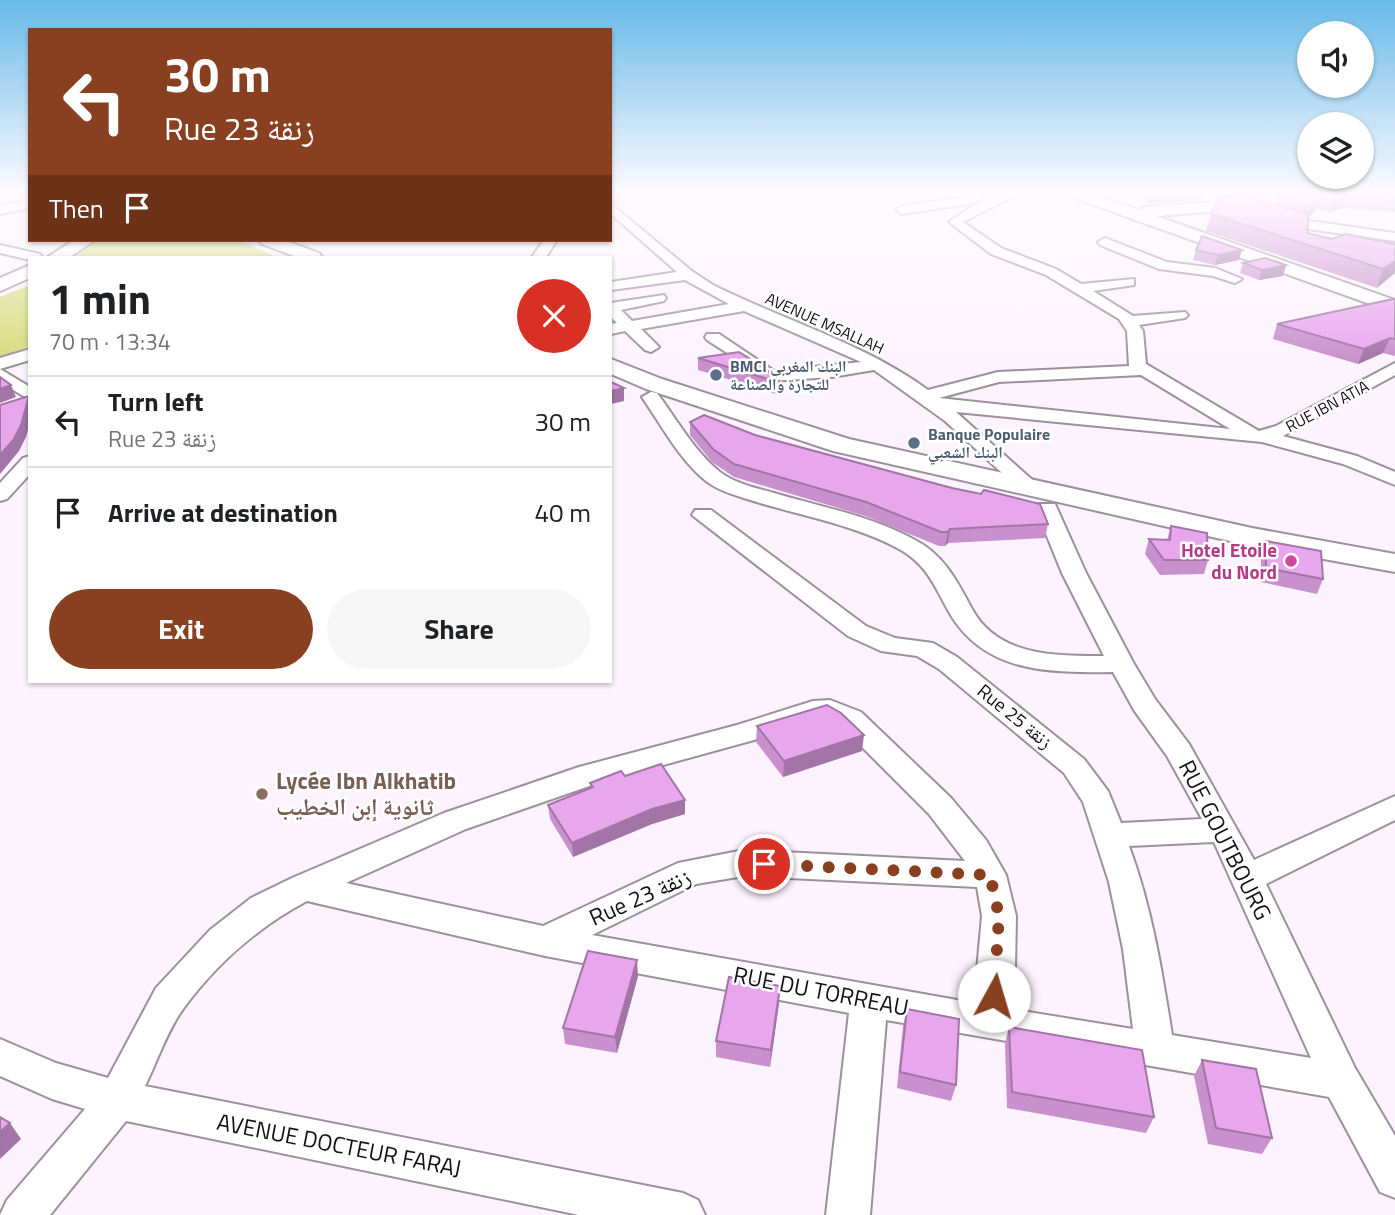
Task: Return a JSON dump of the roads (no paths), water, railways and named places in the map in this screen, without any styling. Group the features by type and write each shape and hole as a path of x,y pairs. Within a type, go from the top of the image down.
{"main road":[{"path":"268,249 287,256"},
{"path":"291,249 310,256"},
{"path":"1233,249 1395,307"},
{"path":"0,285 28,272"},
{"path":"612,366 654,384 842,445 1039,499"},
{"path":"612,381 784,442 1039,499 1395,563"},
{"path":"1183,526 1395,553"},
{"path":"1183,526 1395,570"},
{"path":"1183,526 1237,547 1395,579"}],"street":[{"path":"0,249 31,256"},
{"name":"AVENUE MSALLAH","path":"658,249 688,275 719,295 846,348 878,364 930,400"},
{"path":"993,249 1039,267 1080,288 1130,321 1135,331 1135,360 1143,370 1261,437"},
{"path":"1122,249 1169,267 1215,272 1235,279"},
{"path":"1215,272 1266,260"},
{"path":"638,267 674,263"},
{"path":"612,286 688,275"},
{"path":"1080,288 1129,282"},
{"path":"612,308 659,299"},
{"path":"612,328 745,306"},
{"path":"612,309 651,347"},
{"path":"1130,321 1180,315"},
{"path":"713,337 771,376 832,372 878,364"},
{"path":"0,364 28,355"},
{"path":"930,400 998,377 1143,370"},
{"path":"0,374 28,394"},
{"name":"RUE IBN ATIA","path":"1261,437 1292,425 1391,374"},
{"path":"651,397 697,462 718,480 746,492 890,536 923,554 944,576 968,622 990,644 1017,657 1043,662 1121,664"},
{"path":"930,400 1261,437 1350,460 1395,479"},
{"name":"RUE GOUTBOURG","path":"930,400 1039,499 1121,664 1144,704 1179,751 1224,830 1341,1082 1395,1177"},
{"path":"10,408 28,402"},
{"path":"0,495 28,464"},
{"name":"Rue 25 زنقة","path":"703,515 857,631 890,645 924,649 966,677 1074,766 1097,799 1126,882 1141,949 1155,1050"},
{"path":"22,1215 118,1100 169,999 192,970 222,940 263,908 304,887 498,805 590,775 744,733 804,712 830,709 851,719 945,811 975,849 990,875 999,916 997,969 990,1023"},
{"path":"1248,878 1395,807"},
{"path":"1111,835 1224,830"},
{"name":"Rue 23 زنقة","path":"545,941 690,872 744,863 990,875"},
{"name":"RUE DU TORREAU","path":"304,887 545,941 990,1023 1341,1082"},
{"path":"848,1215 869,1000"},
{"name":"AVENUE DOCTEUR FARAJ","path":"0,1057 52,1080 118,1100 683,1215"}],"place":[{"name":"BMCI البنك المغربي للتجارة والصناعة","path":"716,375"},
{"name":"Banque Populaire البنك الشعبي","path":"914,443"},
{"name":"Hotel Etoile du Nord","path":"1291,561"},
{"name":"Lycée Ibn Alkhatib ثانوية إبن الخطيب","path":"262,794"}]}
